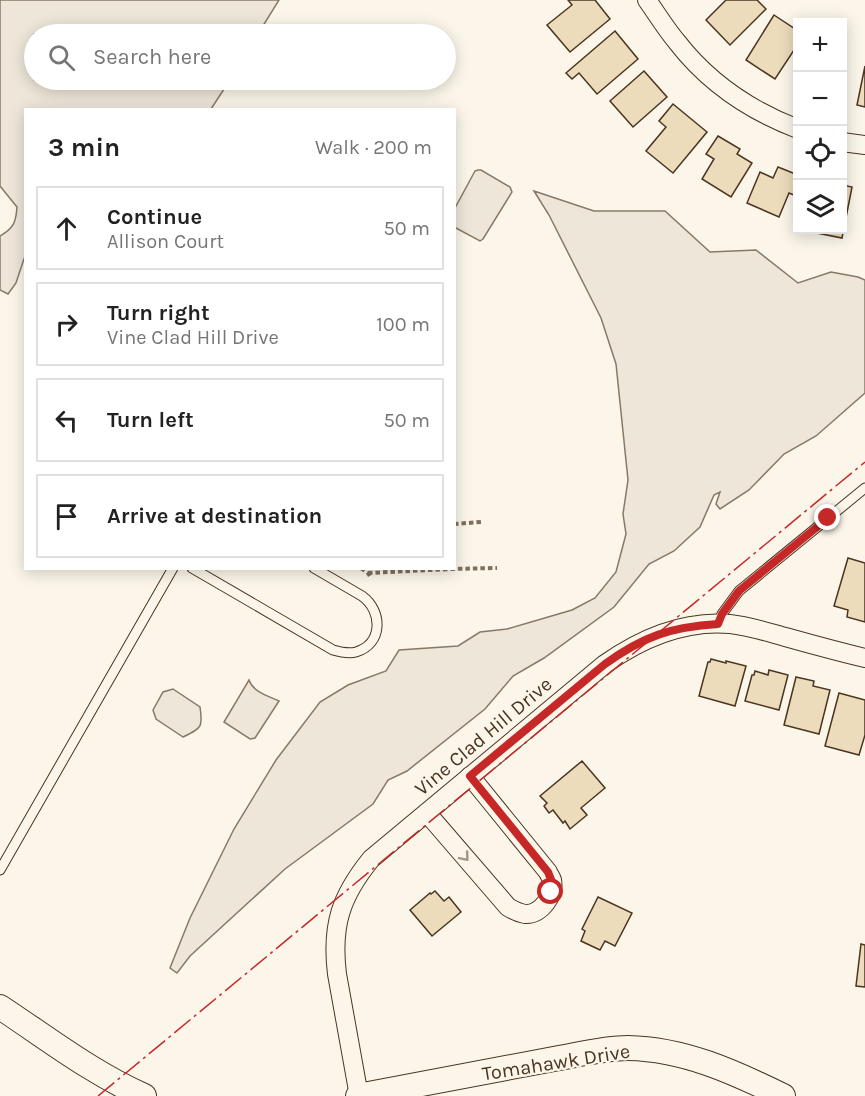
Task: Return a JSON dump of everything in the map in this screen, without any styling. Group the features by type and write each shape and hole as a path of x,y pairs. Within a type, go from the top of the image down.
{"street":[{"path":"647,0 677,43 707,74 746,104 793,127"},
{"path":"847,143 865,145"},
{"name":"Vine Clad Hill Drive","path":"359,1096 335,960 335,938 345,898 356,878 371,859 605,664 644,640 694,625 718,624 752,628 865,658"},
{"path":"427,813 507,907 528,914 539,910 551,892 552,882 548,872 470,776"},
{"path":"0,1006 99,1073 144,1096"},
{"name":"Tomahawk Drive","path":"359,1096 559,1058 626,1048 655,1050 706,1062 783,1096"}],"lane":[{"path":"718,624 722,614 739,591 865,488"},
{"path":"0,870 172,570"},
{"path":"195,570 333,650 349,653 365,648 372,640 377,628 377,617 373,606 362,596 317,570"}],"path":[{"path":"456,524 481,522"},
{"path":"456,569 496,568"},
{"path":"363,570 370,576 439,570"}],"shaded area":[{"path":"0,0 279,0 264,24 24,24 24,90 223,90 212,108 24,108 24,259 16,283 8,294 0,290 0,236 13,224 17,207 0,186"},
{"path":"481,170 510,187 512,192 480,241 456,228 456,206 475,171"},
{"path":"534,191 594,211 665,211 710,252 756,250 798,283 831,272 865,280 865,393 816,436 784,454 749,490 720,509 716,504 720,492 714,495 700,527 674,551 649,564 614,607 544,658 513,676 485,709 407,771 388,780 373,804 285,869 190,956 177,973 170,968 190,918 234,829 276,760 320,702 348,685 386,671 399,650 458,646 480,632 507,629 572,610 595,598 616,572 626,534 623,514 628,480 616,364 601,318 549,215"},
{"path":"249,680 257,691 279,701 255,738 250,739 224,722"},
{"path":"173,689 200,707 200,726 183,737 156,719 153,710 163,692"}],"building":[{"path":"568,0 595,0 610,19 570,52 547,25 572,5"},
{"path":"726,0 757,0 766,9 730,45 706,20"},
{"path":"774,15 793,28 793,52 775,79 746,60"},
{"path":"615,31 638,59 597,94 579,73 572,79 566,73"},
{"path":"865,66 865,107 857,105"},
{"path":"644,71 667,97 633,127 610,101"},
{"path":"673,104 707,132 673,173 646,151 666,127 659,121"},
{"path":"718,136 740,149 737,154 752,163 731,197 702,179 714,159 706,154"},
{"path":"778,167 793,173 793,195 789,193 779,217 747,203 760,172 773,178"},
{"path":"847,186 852,187 847,212"},
{"path":"822,234 843,234 842,238"},
{"path":"848,558 865,563 865,622 847,617 848,610 834,606"},
{"path":"711,659 746,666 735,706 699,696 708,662"},
{"path":"769,670 788,675 779,710 745,701 755,671 768,675"},
{"path":"796,677 814,681 813,686 830,690 819,734 784,725"},
{"path":"839,693 865,700 865,735 859,755 825,746"},
{"path":"582,761 605,788 581,808 587,815 570,829 553,810 549,813 544,806 547,803 540,796"},
{"path":"435,891 444,901 449,897 461,912 432,936 410,910"},
{"path":"598,897 632,913 615,946 605,941 600,950 581,941 585,931 582,929"},
{"path":"861,944 865,945 865,987 856,986"}],"power":[{"path":"98,1096 865,462"}],"route":[{"path":"551,892 552,882 548,872 470,776 625,650 666,632 694,625 718,624 722,614 739,591 828,518"}]}
